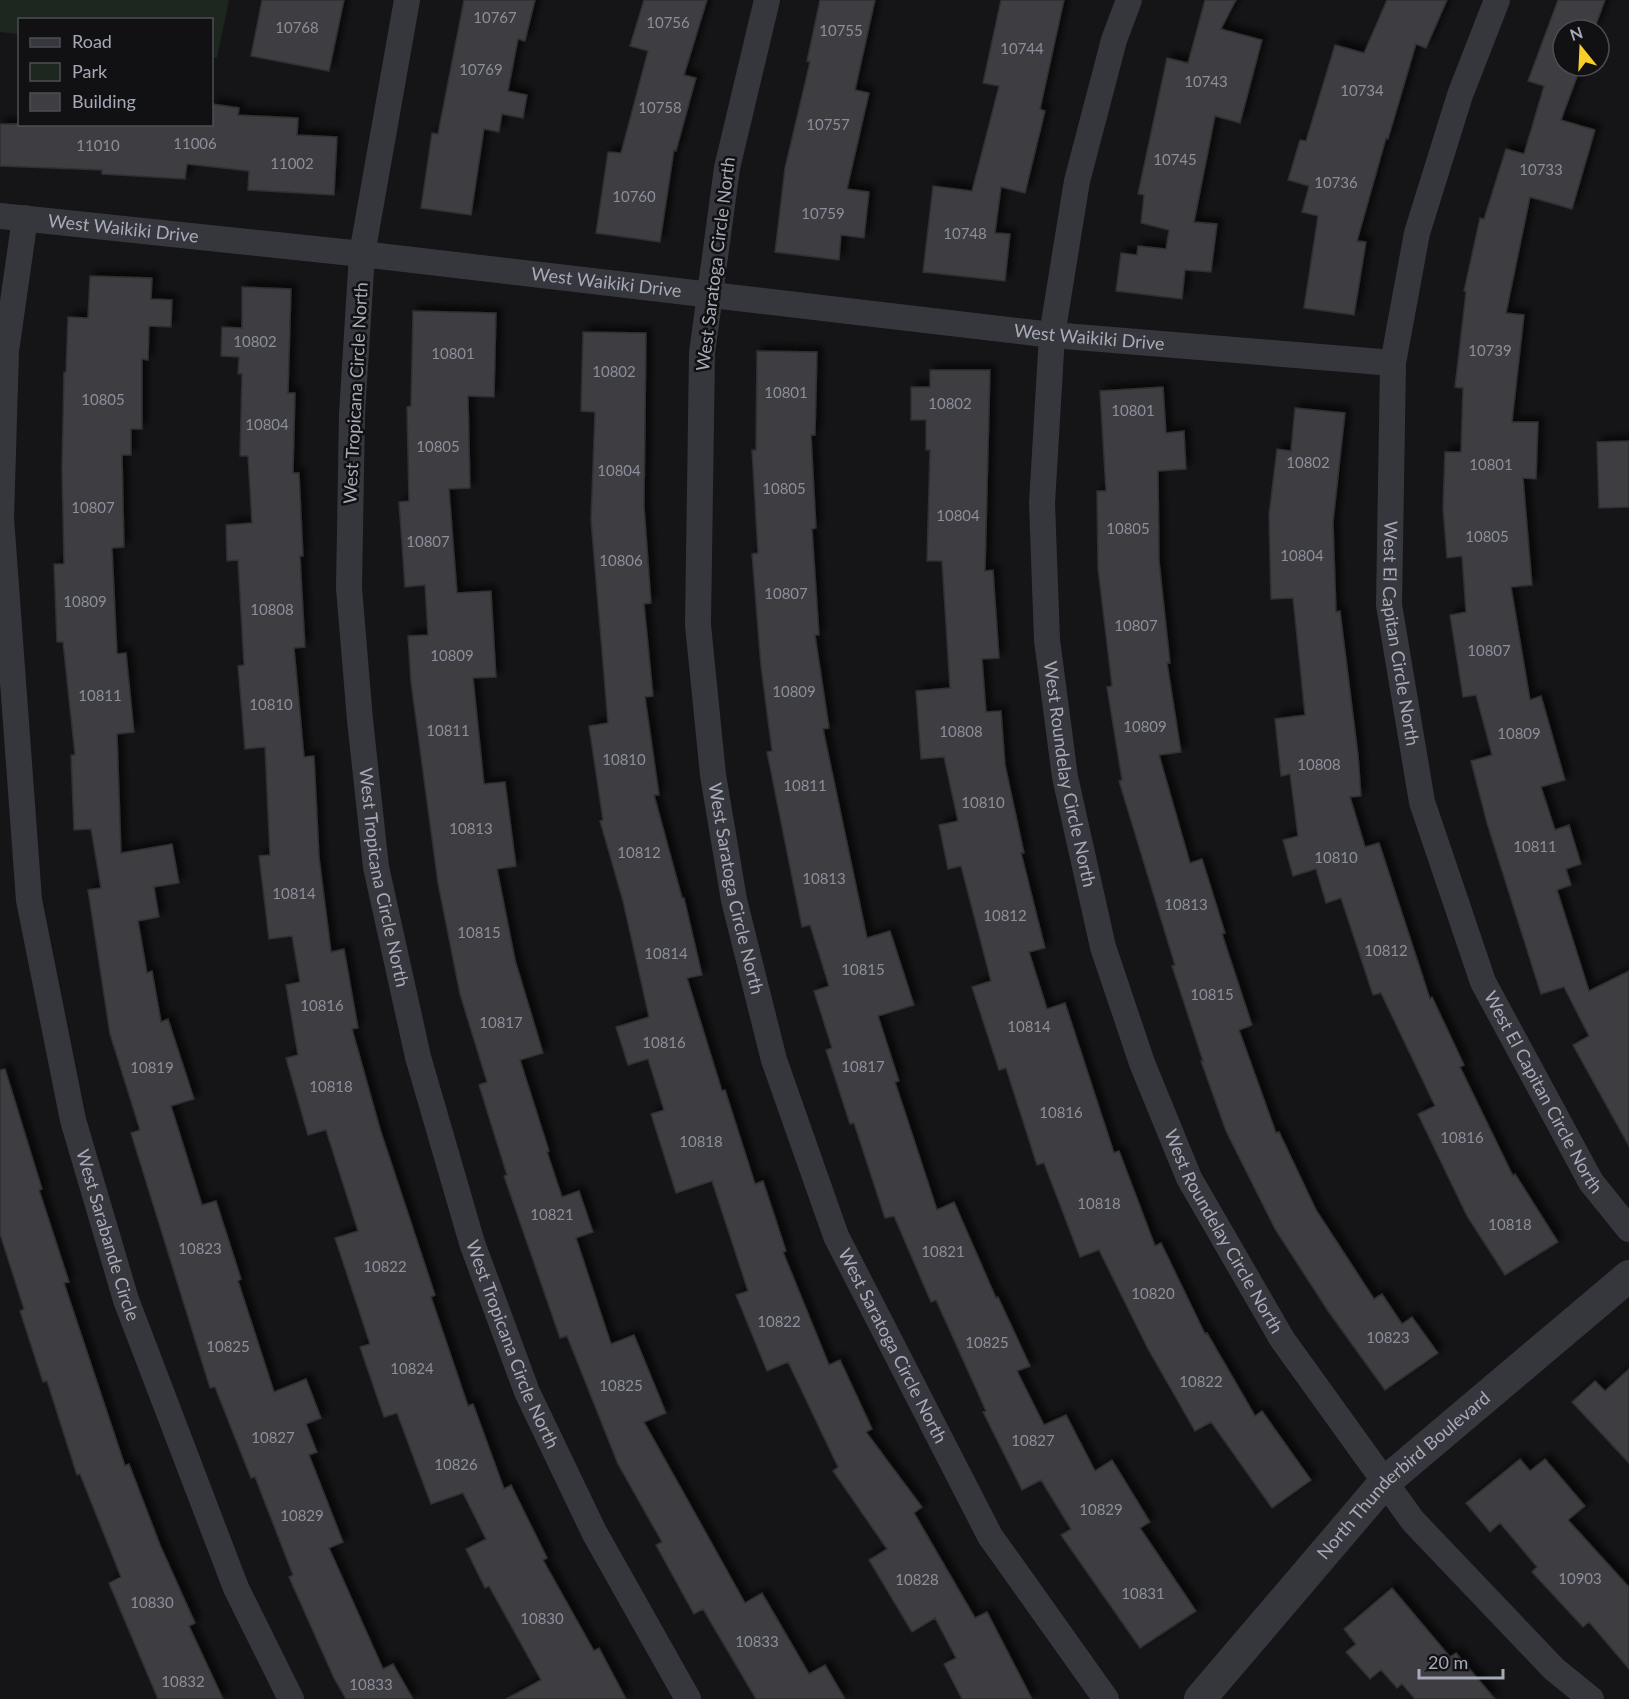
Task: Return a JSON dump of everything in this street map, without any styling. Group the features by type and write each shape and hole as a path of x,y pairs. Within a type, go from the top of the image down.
{"street":[{"name":"West Tropicana Circle North","path":"407,0 362,255 352,414 349,588 376,867 418,1057 472,1243 527,1392 594,1532 688,1699"},
{"name":"West Saratoga Circle North","path":"766,0 727,168 702,353 698,625 713,775 734,900 774,1060 836,1236 984,1525 1106,1699"},
{"name":"West Roundelay Circle North","path":"1129,0 1114,40 1077,181 1052,335 1042,502 1047,640 1065,777 1103,947 1142,1063 1189,1178 1282,1339 1413,1521 1554,1669 1591,1699"},
{"name":"West El Capitan Circle North","path":"1497,0 1460,95 1417,233 1393,363 1389,605 1422,802 1483,982 1591,1182 1629,1229"},
{"name":"West Waikiki Drive","path":"12,217 1052,335 1393,363"},
{"name":"West Sarabande Circle","path":"12,217 1,518 8,744 29,900 73,1120 126,1300 236,1588 291,1699"},
{"name":"North Thunderbird Boulevard","path":"1200,1699 1384,1483 1629,1276"}],"green space":[{"path":"0,0 229,0 217,58 213,57 213,18 18,18 18,34 0,32"}],"building":[{"path":"262,0 344,0 329,71 251,56"},
{"path":"464,0 535,0 525,41 518,39 508,91 527,95 523,118 502,114 499,132 484,129 471,215 421,208 432,133 438,134"},
{"path":"644,0 707,0 684,75 696,78 676,151 674,150 660,242 596,233 608,152 621,153 648,51 630,46"},
{"path":"820,0 875,0 855,90 869,93 847,189 869,192 864,238 841,235 839,260 775,252 785,168 810,62 807,61"},
{"path":"1001,0 1064,0 1040,109 1045,111 1025,193 1001,187 995,233 1010,234 1005,281 923,272 933,186 972,191 999,86 983,83"},
{"path":"1205,0 1236,0 1221,29 1262,40 1240,123 1215,116 1194,222 1217,224 1211,272 1185,270 1182,299 1116,291 1121,253 1137,255 1138,246 1166,249 1169,230 1141,223 1144,195 1138,194 1167,58 1188,63"},
{"path":"1387,0 1447,0 1426,48 1416,44 1388,139 1386,138 1357,241 1366,242 1354,315 1304,308 1318,216 1302,212 1309,186 1288,180 1300,140 1306,141 1335,45 1364,53"},
{"path":"1558,0 1605,0 1598,18 1551,18"},
{"path":"1551,19 1551,78 1577,78 1561,120 1595,130 1572,209 1530,197 1506,313 1524,315 1512,422 1538,422 1536,479 1523,478 1532,585 1511,587 1530,700 1541,696 1565,780 1541,787 1555,830 1569,825 1581,864 1566,869 1571,885 1557,890 1589,991 1629,971 1629,1146 1573,1045 1589,1036 1564,987 1541,994 1487,823 1471,761 1492,755 1476,695 1463,697 1450,615 1466,612 1462,556 1447,558 1443,508 1445,452 1461,452 1463,388 1455,387 1466,292 1464,291 1480,218 1484,219 1506,149 1524,154 1544,86 1528,81"},
{"path":"213,104 239,108 238,115 298,118 297,135 337,137 334,195 248,190 249,171 187,164 185,179 102,174 102,170 0,166 0,124 18,124 18,126 213,126"},
{"path":"90,276 152,278 151,299 172,300 171,327 149,326 148,360 142,359 142,429 131,429 131,455 122,455 124,547 112,548 117,654 126,653 134,732 117,734 121,853 172,844 179,883 154,887 159,917 138,921 147,973 152,971 161,1022 168,1019 194,1099 171,1106 202,1205 216,1201 241,1279 238,1281 274,1392 306,1379 321,1418 306,1424 317,1452 309,1455 343,1542 329,1548 383,1669 393,1664 413,1699 346,1699 334,1678 289,1577 293,1575 255,1477 251,1478 215,1387 210,1388 131,1133 140,1130 110,1034 88,890 101,888 91,829 74,830 71,755 75,755 63,642 57,642 54,564 64,564 62,469 64,372 66,372 68,317 88,318"},
{"path":"242,287 291,289 288,393 295,393 293,473 299,473 303,556 300,556 305,647 294,648 304,757 314,756 319,857 331,952 344,949 358,1028 352,1029 380,1129 435,1295 431,1297 468,1406 473,1404 504,1489 511,1485 547,1558 543,1560 594,1651 599,1648 626,1699 506,1699 541,1680 489,1586 485,1588 466,1549 486,1539 463,1493 431,1504 397,1413 384,1417 360,1347 370,1344 335,1238 358,1231 326,1130 308,1135 286,1058 298,1055 286,985 300,982 292,936 269,939 259,856 270,855 265,747 245,749 238,666 244,665 238,560 227,561 226,525 252,523 248,456 240,456 242,374 238,374 239,357 221,356 222,327 242,328"},
{"path":"413,311 496,313 494,397 468,396 470,488 449,489 457,593 491,591 496,677 473,678 484,784 505,782 516,866 497,869 515,960 543,1053 520,1060 549,1151 547,1152 562,1197 579,1191 593,1232 576,1238 611,1344 634,1335 666,1413 644,1422 745,1603 762,1593 809,1674 825,1665 845,1699 756,1699 703,1609 694,1614 656,1545 662,1542 618,1464 567,1336 560,1338 504,1176 507,1175 479,1085 487,1082 460,994 438,883 411,682 408,636 428,635 425,585 405,587 399,502 409,501 407,407 411,406"},
{"path":"583,332 646,333 644,506 651,603 644,604 653,696 645,697 659,795 654,795 682,898 684,898 702,975 687,978 722,1091 725,1090 755,1184 763,1181 786,1251 783,1252 829,1365 840,1360 872,1429 866,1432 922,1507 914,1513 975,1618 987,1612 1032,1699 962,1699 944,1664 956,1658 935,1618 912,1632 869,1560 887,1549 833,1471 838,1467 788,1362 767,1371 736,1295 748,1291 712,1181 676,1193 651,1114 664,1110 648,1059 628,1065 616,1027 649,1017 623,901 600,821 603,820 589,726 608,723 591,520 595,412 581,411"},
{"path":"757,351 817,352 815,435 811,435 816,528 812,529 819,635 815,635 829,728 823,729 867,938 890,931 914,1005 878,1016 899,1081 895,1082 937,1210 954,1202 996,1298 998,1297 1030,1366 1017,1371 1044,1425 1066,1415 1095,1471 1112,1460 1150,1522 1140,1528 1196,1611 1140,1648 1061,1535 1071,1529 1041,1480 1022,1490 983,1412 986,1411 936,1300 931,1302 894,1216 885,1218 854,1123 850,1124 826,1050 832,1048 814,991 829,986 810,925 802,927 767,752 772,751 761,666 752,554 758,553 752,450 756,450"},
{"path":"930,370 990,370 985,571 993,570 999,658 982,659 986,712 1001,711 1005,765 1024,853 1021,853 1045,948 1029,952 1047,1009 1065,1003 1114,1153 1119,1151 1155,1246 1161,1243 1205,1334 1207,1333 1255,1416 1262,1411 1311,1480 1272,1508 1211,1422 1195,1431 1147,1347 1099,1250 1080,1257 1044,1163 1037,1165 1006,1068 999,1070 972,987 991,981 961,866 948,869 939,825 958,821 944,757 921,759 916,691 950,688 942,561 927,561 930,450 926,450 926,420 911,420 911,387 930,387"},
{"path":"1163,387 1166,433 1184,431 1186,469 1158,471 1159,561 1170,663 1167,663 1181,752 1159,755 1190,863 1202,859 1225,933 1222,934 1252,1025 1239,1030 1276,1133 1279,1132 1316,1210 1374,1299 1382,1294 1402,1324 1412,1317 1438,1353 1385,1390 1328,1311 1275,1229 1226,1131 1201,1061 1203,1061 1172,966 1175,965 1119,781 1122,780 1107,687 1112,686 1098,568 1097,491 1106,491 1100,391"},
{"path":"1295,408 1345,413 1333,522 1336,612 1340,611 1358,755 1361,796 1350,797 1365,847 1379,843 1430,999 1432,997 1464,1065 1460,1067 1513,1176 1515,1174 1558,1242 1505,1275 1467,1216 1418,1114 1435,1106 1381,993 1373,995 1341,898 1326,903 1316,869 1293,876 1283,840 1298,836 1290,774 1281,776 1275,719 1305,715 1293,598 1271,599 1269,515 1277,449 1291,451"},
{"path":"1629,441 1629,507 1599,508 1597,442"},
{"path":"5,1069 42,1189 39,1190 69,1282 64,1283 125,1466 129,1464 160,1545 195,1623 189,1626 223,1699 158,1699 109,1583 121,1577 80,1474 77,1475 47,1381 43,1382 20,1311 24,1309 0,1234 0,1070"},
{"path":"1629,1369 1629,1463 1572,1402 1595,1381 1605,1391"},
{"path":"1520,1459 1530,1471 1545,1459 1585,1506 1568,1520 1629,1587 1629,1669 1589,1622 1583,1627 1532,1572 1537,1567 1500,1523 1490,1532 1466,1503"},
{"path":"1392,1588 1450,1657 1456,1653 1495,1699 1415,1699 1402,1684 1397,1688 1381,1670 1370,1679 1346,1652 1356,1644 1344,1629"}]}
